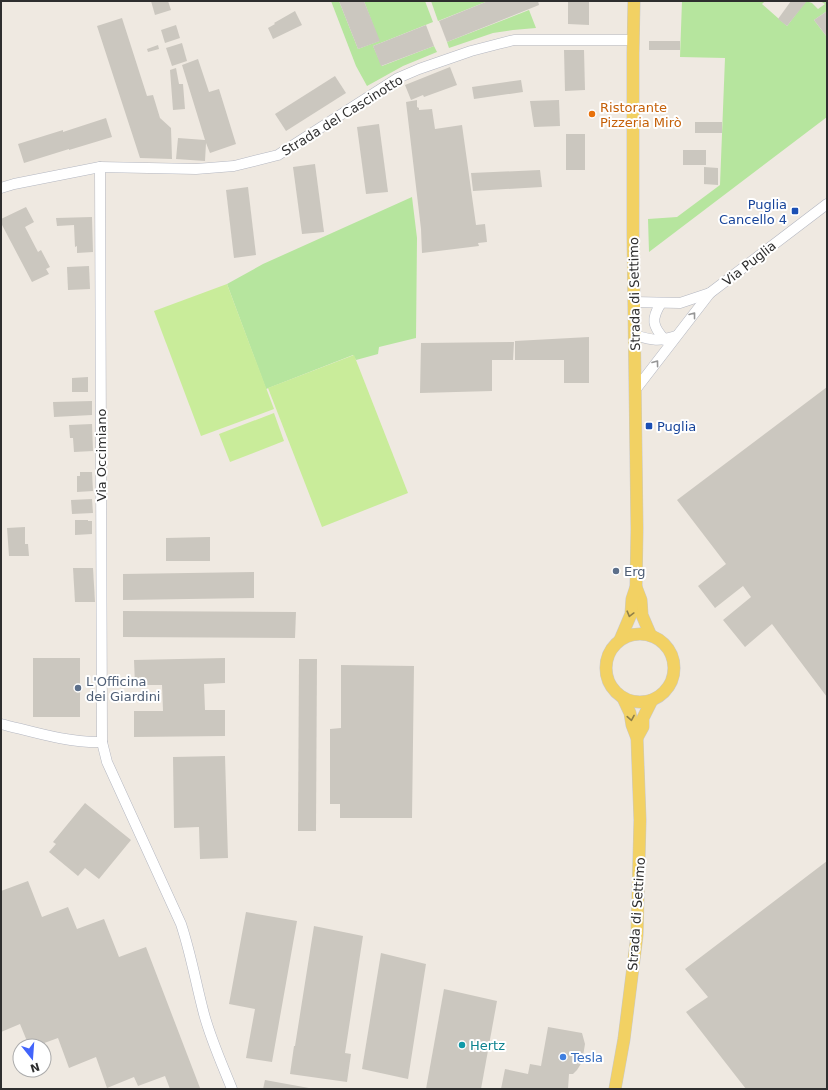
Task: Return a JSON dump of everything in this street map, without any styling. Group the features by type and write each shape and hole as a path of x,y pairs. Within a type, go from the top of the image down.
{"main road":[{"name":"Strada di Settimo","path":"620,640 631,614 632,599 636,587 638,528 634,335 634,1"},
{"name":"Strada di Settimo","path":"636,587 641,600 642,615 651,636"},
{"path":"640,634 651,636 659,640 667,648 672,657 674,668 672,678 667,688 659,696 652,700 645,702 630,701 617,694 610,685 606,674 606,662 614,645 620,640 640,634"},
{"name":"Strada di Settimo","path":"615,1089 624,1039 637,936 640,820 637,738 624,698"},
{"name":"Strada di Settimo","path":"637,738 643,727 643,718 652,700"}],"street":[{"name":"Strada del Cascinotto","path":"1,188 14,184 100,167 196,169 234,166 278,155 398,78 471,51 514,40 633,40"},
{"name":"Via Occimiano","path":"100,167 102,742 107,762 181,924 188,944 204,1015 217,1053 232,1089"},
{"name":"Via Puglia","path":"636,389 710,293 827,204"},
{"name":"Via Puglia","path":"634,302 680,303 710,293"},
{"path":"661,303 655,312 654,323 658,332 665,340"},
{"path":"634,335 655,340 665,340 676,336"},
{"path":"1,724 64,740 102,742"}],"green space":[{"path":"331,1 339,1 358,49 379,41 364,1 425,1 433,22 373,46 382,66 434,46 437,52 403,66 367,86 356,66"},
{"path":"431,1 488,1 438,21"},
{"path":"682,1 765,1 762,4 787,26 806,1 812,3 818,9 825,4 820,1 827,1 827,11 814,20 827,37 827,117 649,252 648,219 677,217 720,185 725,58 680,57"},
{"path":"529,10 536,28 493,33 449,48 447,42"},
{"path":"412,197 417,238 416,338 379,347 378,354 356,360 353,355 266,389 227,284 263,264"},
{"path":"227,284 274,409 201,436 154,311"},
{"path":"354,355 408,493 322,527 268,388"},
{"path":"274,413 284,441 230,462 219,434"}],"building":[{"path":"151,1 168,1 171,10 155,15"},
{"path":"339,1 364,1 380,41 358,49"},
{"path":"488,1 538,1 539,5 447,42 439,21"},
{"path":"568,1 589,1 589,25 568,24"},
{"path":"791,1 807,1 787,26 778,19"},
{"path":"295,11 302,25 273,39 268,28"},
{"path":"827,11 827,37 814,20"},
{"path":"122,18 147,96 153,95 160,118 171,128 172,159 140,158 97,26"},
{"path":"176,25 180,38 165,43 161,30"},
{"path":"426,25 434,46 381,66 373,46"},
{"path":"649,41 680,41 680,50 649,50"},
{"path":"182,43 187,61 172,66 166,48"},
{"path":"158,45 159,49 148,52 147,49"},
{"path":"564,50 584,50 585,90 565,91"},
{"path":"198,59 209,92 219,89 236,144 210,153 206,143 205,161 176,159 178,138 205,140 182,65"},
{"path":"450,67 457,85 411,100 405,85"},
{"path":"176,68 179,84 183,84 185,109 173,110 170,70"},
{"path":"335,76 346,93 286,131 275,114"},
{"path":"521,80 523,92 474,99 472,87"},
{"path":"417,100 417,107 419,110 432,109 435,129 462,125 476,225 485,224 487,242 478,243 479,246 422,253 421,229 406,102"},
{"path":"559,100 560,126 534,127 530,101"},
{"path":"106,118 112,137 24,163 18,144 63,130 63,132"},
{"path":"695,122 722,122 722,133 695,133"},
{"path":"379,124 388,192 366,194 357,127"},
{"path":"566,134 585,134 585,170 566,170"},
{"path":"683,150 706,150 706,165 683,165"},
{"path":"315,164 324,232 302,234 293,167"},
{"path":"704,167 718,168 718,185 704,184"},
{"path":"540,170 542,187 473,191 471,173"},
{"path":"248,187 256,255 234,258 226,190"},
{"path":"26,207 34,222 25,227 38,252 41,250 50,267 46,269 49,274 32,282 1,223 1,219"},
{"path":"92,217 93,252 77,253 77,246 75,247 74,225 57,226 56,218"},
{"path":"89,266 90,289 68,290 67,267"},
{"path":"589,337 589,383 564,383 564,360 515,360 515,341"},
{"path":"514,342 513,360 492,360 492,391 420,393 421,343"},
{"path":"88,377 88,392 72,392 72,378"},
{"path":"827,387 827,697 772,624 745,647 723,620 751,597 743,586 715,608 698,586 726,564 677,500"},
{"path":"92,401 92,415 54,417 53,402"},
{"path":"92,424 93,451 74,452 73,438 70,438 69,425"},
{"path":"80,472 92,472 93,491 77,492 77,476 80,476"},
{"path":"92,499 93,513 72,514 71,500"},
{"path":"75,520 92,521 92,534 75,535"},
{"path":"25,527 25,544 28,544 29,556 9,556 7,528"},
{"path":"210,537 210,561 166,561 166,538"},
{"path":"73,568 93,568 95,602 75,602"},
{"path":"254,572 254,598 123,600 123,574"},
{"path":"123,611 296,612 295,638 123,637"},
{"path":"33,658 80,658 80,717 33,717"},
{"path":"225,658 225,683 204,684 205,710 225,710 225,736 134,737 134,711 163,711 162,685 135,685 134,660"},
{"path":"299,659 317,659 316,831 298,831"},
{"path":"341,665 414,666 412,818 340,818 340,804 330,804 330,729 341,728"},
{"path":"225,756 228,858 200,859 199,827 174,828 173,757"},
{"path":"85,803 131,840 99,879 85,868 78,876 49,852 56,844 53,842"},
{"path":"827,861 827,1089 746,1089 686,1012 708,997 685,969"},
{"path":"28,881 42,917 68,907 77,929 104,919 119,957 146,947 200,1088 170,1089 165,1076 138,1086 134,1077 107,1088 96,1057 69,1068 58,1038 52,1040 52,1038 26,1038 20,1024 1,1032 1,891"},
{"path":"246,912 297,921 272,1062 246,1058 255,1009 229,1004"},
{"path":"314,926 363,936 345,1053 351,1054 347,1082 290,1074"},
{"path":"381,953 426,964 408,1079 362,1069"},
{"name":"Hertz","path":"444,989 497,1001 481,1089 426,1089"},
{"name":"Tesla","path":"548,1027 582,1033 585,1044 582,1062 573,1074 569,1074 568,1089 501,1089 505,1069 528,1074 530,1064 541,1066"},
{"path":"265,1080 309,1088 309,1089 263,1089"}],"place":[{"name":"Ristorante Pizzeria Mirò","path":"592,114"},
{"name":"Puglia Cancello 4","path":"795,211"},
{"name":"Puglia","path":"649,426"},
{"name":"Erg","path":"616,571"},
{"name":"L'Officina dei Giardini","path":"78,688"},
{"name":"Hertz","path":"462,1045"},
{"name":"Tesla","path":"563,1057"}]}
